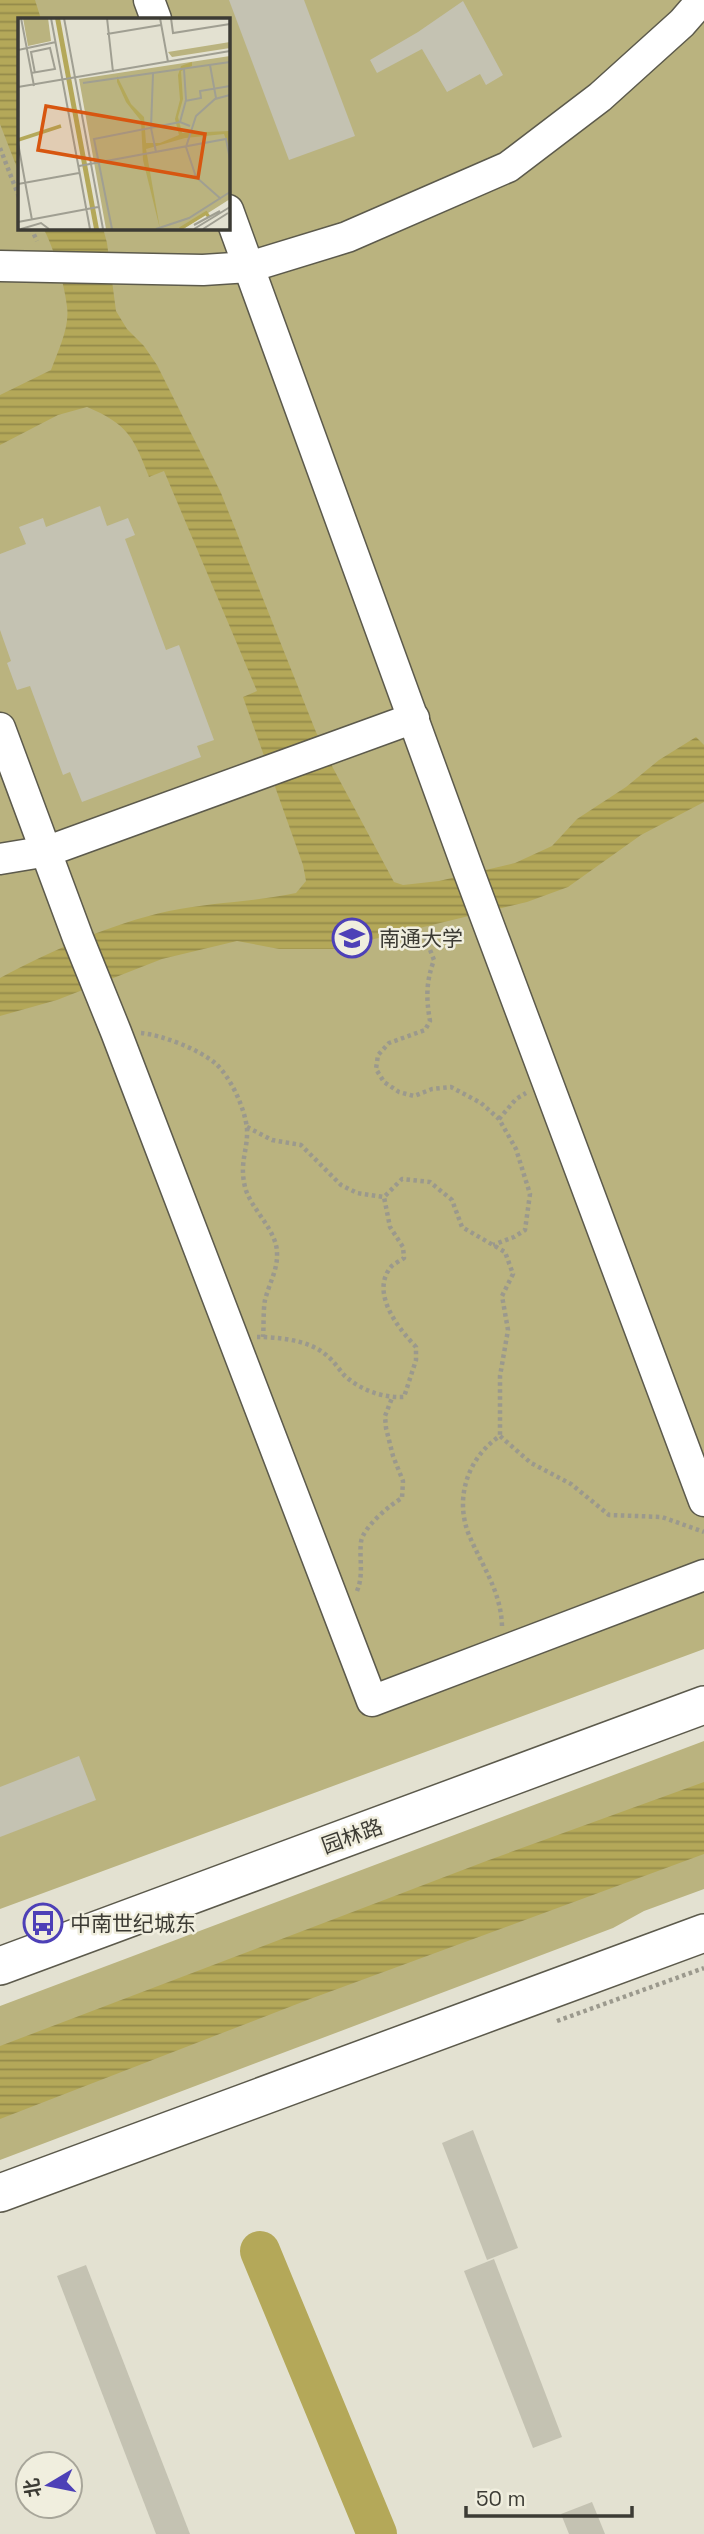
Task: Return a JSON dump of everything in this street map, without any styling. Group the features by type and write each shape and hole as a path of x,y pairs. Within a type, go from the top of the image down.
{"main road":[{"name":"园林路","path":"0,1966 704,1705"},
{"path":"0,2193 704,1933"}],"street":[{"path":"149,0 156,18"},
{"path":"0,266 203,270 249,267 347,237 508,167 600,97 682,23 702,0"},
{"path":"229,213 489,927 704,1502"},
{"path":"0,859 48,851 414,718"},
{"path":"0,728 100,994 250,1340 340,1616 372,1700 704,1575"}],"path":[{"path":"0,148 18,194"},
{"path":"425,937 434,960 426,997 430,1021 425,1030 389,1043 378,1055 376,1069 384,1082 399,1092 414,1096 432,1089 451,1087 481,1103 499,1119 516,1149 530,1194 525,1230 493,1245"},
{"path":"116,1032 154,1034 183,1045 215,1063 234,1086 247,1126 241,1165 245,1190 267,1226 278,1251 274,1275 250,1340 278,1338 303,1344 325,1353 345,1376 365,1390 392,1398 404,1397 416,1360 416,1347 399,1330 387,1306 383,1286 391,1268 404,1258 403,1247 390,1227 384,1197"},
{"path":"499,1119 516,1099 548,1081"},
{"path":"247,1126 272,1140 301,1145 341,1185 357,1194 384,1197"},
{"path":"384,1197 402,1179 430,1182 452,1200 462,1227 505,1252 513,1274 502,1296 508,1330 500,1376 500,1436 531,1463 571,1484 609,1515 662,1517 704,1532"},
{"path":"340,1616 362,1578 361,1539 386,1508 402,1498 403,1481 386,1428 385,1416 392,1398"},
{"path":"500,1436 485,1446 474,1461 464,1485 464,1508 468,1533 494,1584 502,1612 502,1639 506,1650"}],"shaded area":[{"name":"南通大学","path":"0,0 704,0 704,1649 0,1909"},
{"path":"0,0 35,0 41,18 18,18 18,170 0,124"},
{"path":"43,229 103,229 116,311 127,329 144,346 157,365 221,493 316,732 394,882 403,885 439,881 515,863 552,846 577,819 696,737 704,745 704,802 641,835 568,887 527,902 333,949 279,949 237,941 162,959 57,1000 0,1016 0,978 61,948 147,916 296,893 306,881 303,865 243,697 257,691 164,471 149,477 134,442 121,426 87,407 58,415 0,445 0,395 51,370 63,339 67,307 51,245"},
{"path":"704,1741 704,1889 644,1911 613,1928 0,2160 0,2006"},
{"path":"704,1782 704,1854 310,1999 0,2119 0,2046 489,1860"}],"building":[{"path":"229,0 304,0 355,136 289,160"},
{"path":"463,1 503,75 486,85 480,74 447,92 422,49 377,73 370,60"},
{"path":"100,506 107,526 128,518 135,535 125,539 166,650 179,645 214,740 197,746 201,757 82,802 70,772 63,775 30,686 17,690 7,663 11,661 0,630 0,554 26,544 19,527 43,518 46,527"},
{"path":"79,1756 96,1800 0,1837 0,1787"},
{"path":"473,2130 518,2248 487,2260 442,2143"},
{"path":"494,2259 562,2437 533,2448 464,2271"},
{"path":"86,2265 190,2534 156,2534 57,2276"},
{"path":"592,2502 605,2534 569,2534 561,2514"}],"waterway":[{"path":"260,2251 377,2534"}],"place":[{"name":"南通大学","path":"352,938"},
{"name":"中南世纪城东","path":"43,1923"}]}
